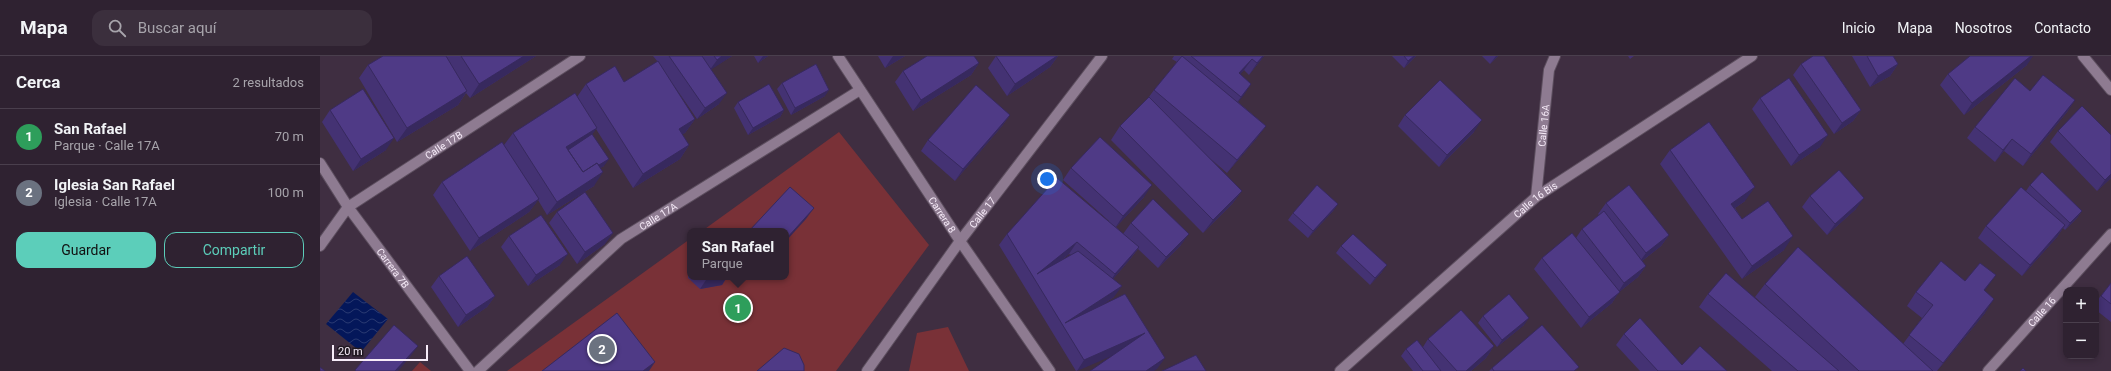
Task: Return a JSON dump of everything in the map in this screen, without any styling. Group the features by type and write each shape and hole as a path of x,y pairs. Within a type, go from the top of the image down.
{"street":[{"name":"Calle 17B","path":"320,246 348,207 580,56"},
{"name":"Carrera 8","path":"838,56 960,241 1050,371"},
{"name":"Calle 17","path":"867,371 960,241 1102,56"},
{"name":"Calle 16A","path":"1536,197 1549,70 1555,56"},
{"name":"Calle 16 Bis","path":"1340,371 1536,197 1752,56"},
{"path":"2083,56 2111,90"},
{"name":"Calle 17A","path":"478,371 620,239 860,90"},
{"name":"Carrera 7B","path":"320,163 348,207 470,371"},
{"name":"Calle 16","path":"1988,371 2111,234"}],"shaded area":[{"path":"839,132 929,245 836,371 507,371 687,241 687,280 789,280 789,228 706,228"},
{"path":"948,327 969,371 909,371 917,333"},
{"path":"420,362 431,371 412,371"}],"water":[{"path":"353,292 388,319 361,352 326,324"}],"building":[{"path":"383,56 446,56 467,91 407,128 368,65"},
{"path":"461,56 524,56 479,84"},
{"path":"669,56 702,56 727,93 705,108"},
{"path":"714,56 722,56 717,60"},
{"path":"927,56 974,56 979,63 921,100 903,71"},
{"path":"996,56 1057,56 1015,84"},
{"path":"1182,56 1266,126 1237,160 1154,90"},
{"path":"1191,56 1263,56 1257,63 1252,59 1239,73 1251,84 1241,97"},
{"path":"1404,56 1414,56 1408,61"},
{"path":"1813,56 1824,56 1861,110 1842,123 1801,64"},
{"path":"1867,56 1893,56 1898,64 1878,76"},
{"path":"1970,56 2031,56 1972,103 1948,74"},
{"path":"658,61 695,119 679,129 689,145 643,174 586,84 615,66 624,82"},
{"path":"816,64 829,90 795,108 782,83"},
{"path":"2043,75 2075,100 2031,154 2012,139 2003,150 1975,127 2015,78 2030,91"},
{"path":"1789,78 1828,135 1799,155 1760,98"},
{"path":"1440,80 1482,120 1447,155 1405,115"},
{"path":"769,84 784,110 753,128 738,102"},
{"path":"976,85 1010,115 963,169 928,140"},
{"path":"363,89 394,138 361,159 330,110"},
{"path":"575,93 597,128 566,147 583,172 597,163 603,172 557,202 513,133"},
{"path":"1149,97 1242,191 1213,220 1120,126"},
{"path":"2082,106 2111,135 2111,174 2105,180 2058,131"},
{"path":"1709,122 1755,187 1731,204 1742,219 1768,201 1793,236 1752,266 1670,150"},
{"path":"592,134 609,159 599,165 597,163 583,172 568,150"},
{"path":"1100,137 1152,185 1123,216 1071,168"},
{"path":"502,142 539,199 479,238 442,182"},
{"path":"1839,170 1864,198 1835,224 1810,196"},
{"path":"2042,172 2082,211 2070,223 2030,185"},
{"path":"1057,178 1139,247 1115,274 1077,242 1037,274 1078,251 1122,286 1065,323 1125,294 1165,358 1146,371 1090,371 1145,333 1084,360 1007,234"},
{"path":"1317,185 1338,204 1313,231 1293,213"},
{"path":"1629,185 1669,235 1646,253 1606,203"},
{"path":"790,187 814,208 789,236 789,228 752,228"},
{"path":"2021,187 2065,225 2030,265 1986,226"},
{"path":"585,192 613,233 585,252 557,212"},
{"path":"1153,199 1189,234 1166,257 1131,223"},
{"path":"1604,211 1646,266 1624,283 1582,229"},
{"path":"541,215 568,254 536,275 509,236"},
{"path":"1572,233 1620,292 1589,317 1542,258"},
{"path":"1353,234 1387,265 1375,278 1341,246"},
{"path":"1798,247 1933,371 1859,371 1765,284"},
{"path":"467,256 495,296 466,315 439,276"},
{"path":"1941,261 1965,281 1980,263 1996,275 1984,290 1994,299 1943,363 1909,335 1933,305 1916,292"},
{"path":"1726,273 1839,371 1798,371 1708,294"},
{"path":"2111,283 2111,304 2101,296"},
{"path":"1509,294 1529,318 1502,340 1483,316"},
{"path":"1461,310 1494,346 1466,371 1457,371 1428,339"},
{"path":"617,313 655,362 643,371 542,371"},
{"path":"1640,318 1682,365 1700,346 1727,371 1658,371 1624,334"},
{"path":"394,325 418,346 395,371 356,371 355,370"},
{"path":"1542,325 1579,367 1574,371 1494,371 1492,368"},
{"path":"1417,340 1441,371 1423,371 1406,349"},
{"path":"784,348 799,354 804,365 804,371 757,371"},
{"path":"1196,355 1206,371 1162,371"}],"place":[{"name":"San Rafael","path":"738,308"},
{"name":"Iglesia San Rafael","path":"602,349"}]}
